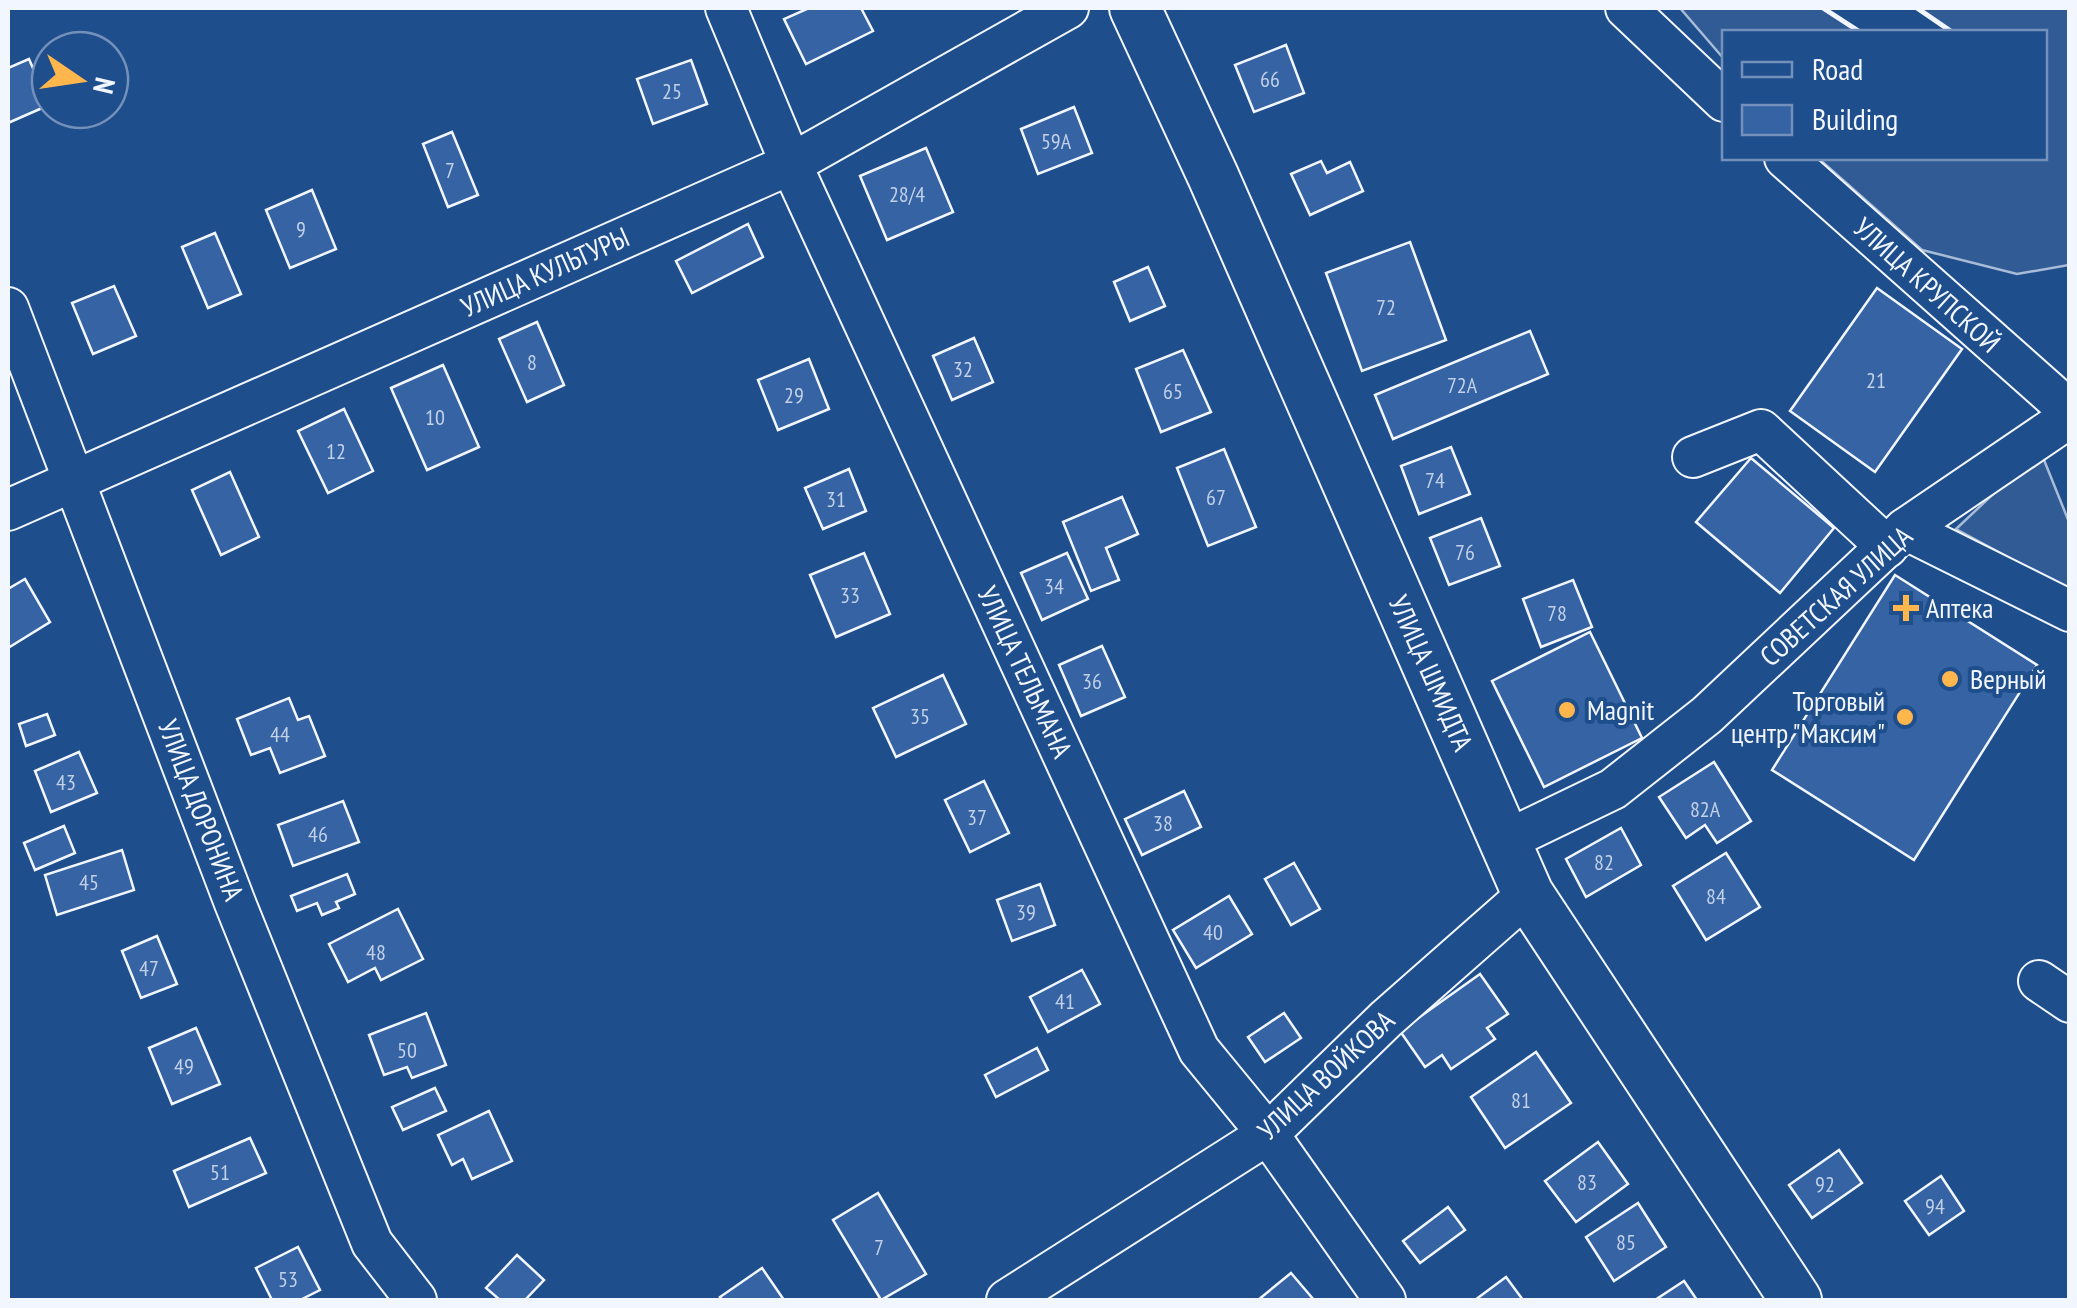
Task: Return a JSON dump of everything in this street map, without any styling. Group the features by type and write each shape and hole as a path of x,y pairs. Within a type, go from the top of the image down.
{"main road":[{"name":"УЛИЦА ШМИДТА","path":"1134,8 1212,176 1528,894 1796,1300"}],"street":[{"name":"УЛИЦА ТЕЛЬМАНА","path":"726,8 791,164 1199,1050 1268,1134 1386,1300"},
{"name":"УЛИЦА КУЛЬТУРЫ","path":"8,510 791,164 1068,8"},
{"path":"1626,8 1722,99"},
{"name":"УЛИЦА КРУПСКОЙ","path":"1787,160 2070,414"},
{"name":"УЛИЦА ДОРОНИНА","path":"8,308 236,903 372,1243 416,1300"},
{"name":"СОВЕТСКАЯ УЛИЦА","path":"1505,842 1612,790 1707,715 1896,538 2070,414"},
{"path":"1693,457 1760,430 1896,538 2070,611"},
{"name":"УЛИЦА ВОЙКОВА","path":"1008,1300 1268,1134 1386,1020 1528,894"}],"shaded area":[{"path":"1680,8 1823,8 1857,30 1722,30 1722,57"},
{"path":"1917,8 2069,8 2069,265 2017,274 1922,250 1820,160 2047,160 2047,30 1949,30"},
{"path":"2040,450 2069,522 2069,590 1956,529"}],"building":[{"path":"809,8 861,8 873,31 806,64 784,19"},
{"path":"1286,45 1304,93 1254,112 1235,65"},
{"path":"691,60 707,104 653,124 637,79"},
{"path":"30,61 30,113 8,123 8,68"},
{"path":"1074,107 1092,153 1038,174 1021,129"},
{"path":"452,132 478,195 448,207 423,144"},
{"path":"926,148 953,212 887,240 860,176"},
{"path":"1321,161 1327,173 1350,162 1363,191 1310,215 1291,174"},
{"path":"312,190 336,249 290,268 266,210"},
{"path":"748,224 763,257 692,293 676,261"},
{"path":"215,233 241,294 208,308 182,247"},
{"path":"1410,242 1446,340 1362,371 1326,273"},
{"path":"1148,267 1165,306 1130,321 1114,282"},
{"path":"114,286 136,336 93,354 72,303"},
{"path":"1877,288 1962,349 1875,472 1790,411"},
{"path":"537,322 564,385 527,402 499,339"},
{"path":"1530,331 1548,374 1393,439 1375,395"},
{"path":"974,338 993,382 952,400 933,356"},
{"path":"1183,350 1211,412 1161,432 1136,369"},
{"path":"809,359 829,409 778,430 758,380"},
{"path":"443,365 479,447 427,470 391,388"},
{"path":"344,409 373,471 328,493 298,431"},
{"path":"1451,447 1470,494 1419,514 1401,466"},
{"path":"1224,449 1256,527 1208,546 1177,468"},
{"path":"1751,458 1834,528 1780,593 1696,522"},
{"path":"849,469 866,511 823,529 805,488"},
{"path":"230,472 259,537 221,555 192,490"},
{"path":"1122,497 1138,534 1106,548 1119,580 1091,591 1063,522"},
{"path":"1481,518 1500,566 1449,585 1430,538"},
{"path":"864,553 890,614 836,637 810,575"},
{"path":"1067,553 1088,599 1042,620 1021,573"},
{"name":"Торговый центр \"Максим\"","path":"1895,575 2037,665 1914,860 1772,770"},
{"path":"25,579 50,622 8,648 8,589"},
{"path":"1573,580 1592,627 1541,647 1523,599"},
{"name":"Magnit","path":"1590,632 1642,738 1544,787 1492,681"},
{"path":"1102,646 1125,697 1081,716 1059,665"},
{"path":"943,675 966,724 896,757 873,708"},
{"path":"289,698 298,720 309,716 325,756 280,773 270,748 251,755 237,719"},
{"path":"47,714 55,735 26,746 19,724"},
{"path":"79,752 97,793 51,812 35,771"},
{"path":"1714,762 1751,821 1717,843 1705,825 1686,838 1659,797"},
{"path":"984,781 1009,833 970,852 945,800"},
{"path":"1184,791 1201,827 1142,855 1125,819"},
{"path":"343,801 359,842 293,866 278,825"},
{"path":"64,826 75,853 35,870 24,843"},
{"path":"1621,828 1641,865 1586,897 1566,859"},
{"path":"122,850 134,890 57,915 45,875"},
{"path":"1726,853 1760,907 1706,940 1673,886"},
{"path":"1294,863 1320,909 1291,925 1265,879"},
{"path":"347,874 355,894 336,902 339,908 322,915 317,903 297,911 291,896"},
{"path":"1040,884 1055,925 1012,941 997,900"},
{"path":"1229,896 1252,934 1196,968 1173,930"},
{"path":"398,909 423,959 381,980 375,968 348,982 329,944"},
{"path":"157,936 177,984 141,998 122,951"},
{"path":"1082,970 1100,1004 1048,1032 1030,997"},
{"path":"1480,974 1508,1014 1487,1028 1495,1039 1451,1069 1442,1055 1425,1067 1400,1031"},
{"path":"426,1013 446,1065 412,1078 407,1067 384,1075 369,1035"},
{"path":"1284,1013 1301,1038 1265,1062 1248,1037"},
{"path":"196,1028 220,1084 172,1104 149,1048"},
{"path":"1037,1048 1048,1070 996,1097 985,1075"},
{"path":"1536,1052 1571,1103 1505,1148 1471,1097"},
{"path":"435,1088 446,1111 403,1130 392,1107"},
{"path":"489,1111 512,1161 472,1179 463,1159 452,1165 438,1135"},
{"path":"250,1138 266,1173 189,1207 174,1171"},
{"path":"1598,1142 1628,1184 1576,1222 1545,1181"},
{"path":"1839,1150 1862,1183 1812,1218 1789,1185"},
{"path":"1941,1176 1964,1211 1929,1235 1905,1201"},
{"path":"878,1193 926,1274 881,1300 833,1220"},
{"path":"1638,1203 1666,1247 1614,1281 1586,1237"},
{"path":"1448,1207 1465,1230 1420,1263 1403,1241"},
{"path":"298,1247 320,1290 300,1300 272,1300 256,1268"},
{"path":"517,1255 544,1280 525,1300 500,1300 486,1288"},
{"path":"762,1268 784,1300 722,1300 720,1297"},
{"path":"1291,1273 1314,1300 1258,1300"},
{"path":"1506,1277 1523,1300 1475,1300"},
{"path":"1684,1281 1697,1300 1655,1300"}],"wall":[{"path":"1823,8 1857,30"},
{"path":"1917,8 1949,30"}],"place":[{"name":"Аптека","path":"1906,608"},
{"name":"Верный","path":"1950,679"},
{"name":"Magnit","path":"1567,710"},
{"name":"Торговый центр \"Максим\"","path":"1905,717"}]}
